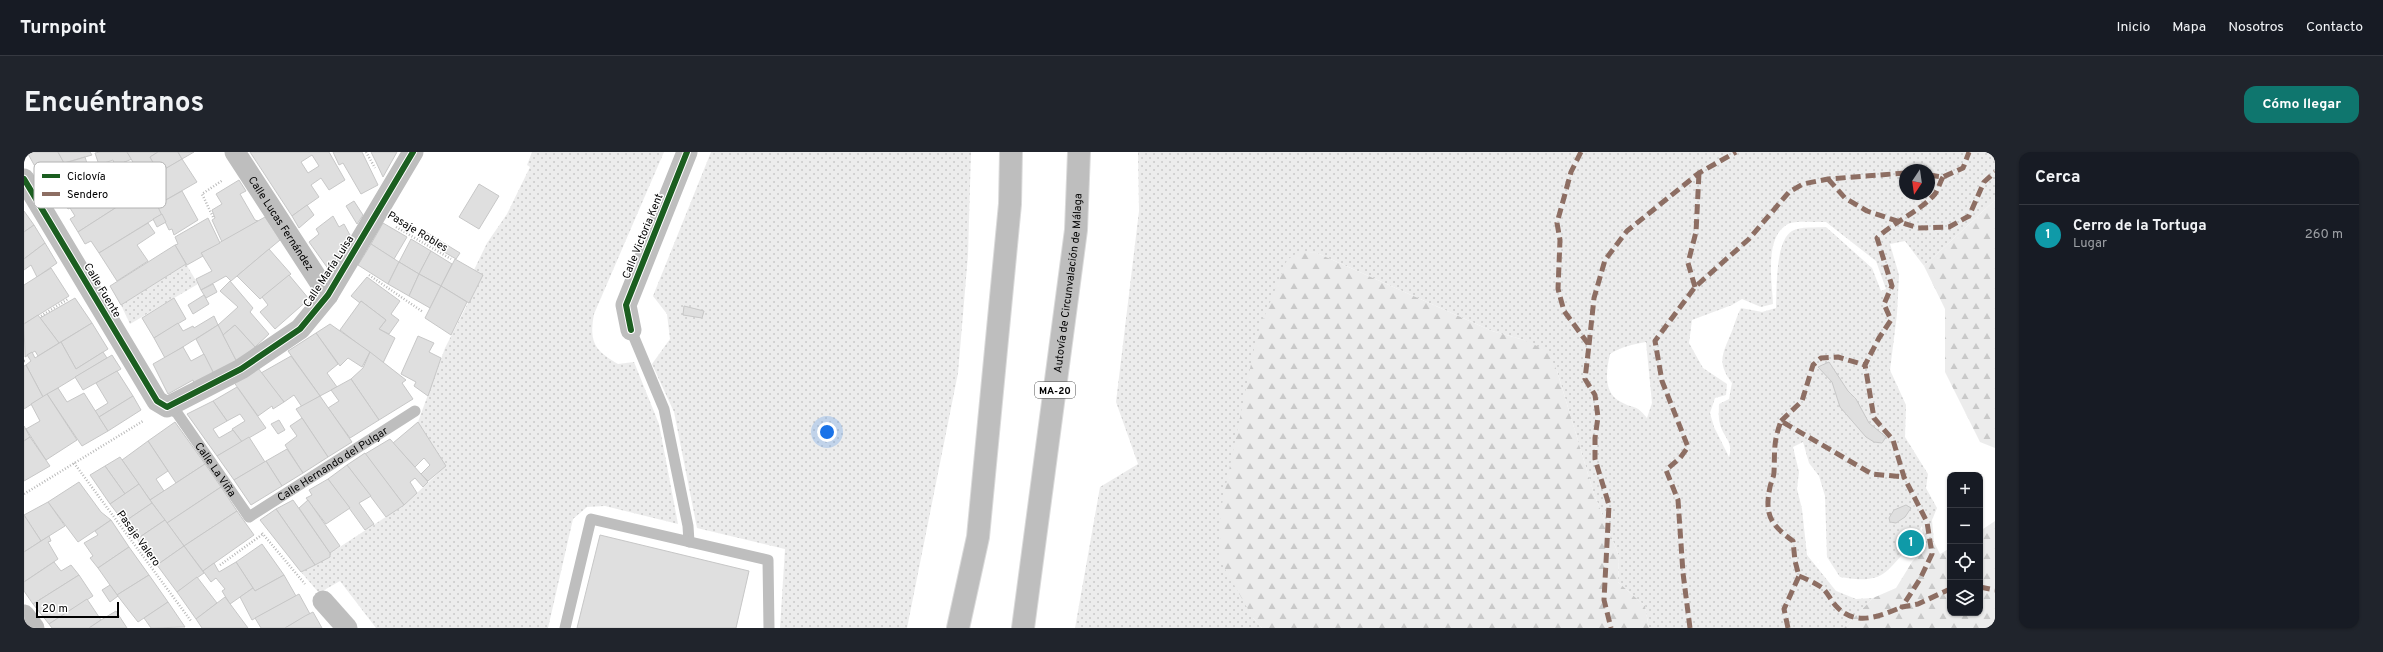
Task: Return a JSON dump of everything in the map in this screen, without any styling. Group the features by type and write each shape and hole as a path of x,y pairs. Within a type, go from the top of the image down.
{"highway":[{"path":"958,628 978,537 1010,204 1011,152"},
{"name":"Autovía de Circunvalación de Málaga","path":"1023,628 1076,230 1079,152"}],"street":[{"name":"Calle Lucas Fernández","path":"235,152 328,295"},
{"name":"Calle María Luisa","path":"167,407 241,369 300,329 328,295 347,261 377,216 413,152"},
{"name":"Calle Victoria Kent","path":"630,330 626,305 687,152"},
{"name":"Calle Fuente","path":"24,179 34,195"},
{"name":"Calle Fuente","path":"42,208 157,401 167,407"},
{"path":"322,601 347,628"},
{"path":"24,615 34,628"}],"lane":[{"path":"630,330 664,409 688,526 689,542"},
{"name":"Calle La Viña","path":"167,407 177,413 249,516"},
{"name":"Calle Hernando del Pulgar","path":"249,516 414,411"},
{"path":"565,628 591,519 768,560 769,628"}],"path":[{"path":"202,194 213,217"},
{"path":"347,261 423,312"},
{"path":"41,316 90,287"},
{"path":"24,494 167,407"},
{"path":"249,516 314,596 322,601"},
{"path":"220,565 263,534"}],"green space":[{"path":"532,152 664,152 594,314 592,332 595,344 603,354 610,359 618,364 634,362 659,424 678,524 605,506 587,507 573,519 548,628 376,628 340,581 319,593 301,572 330,557 329,554 404,505 446,466 418,422 445,348 468,303 474,270 487,243 507,214 530,167 527,165"},
{"path":"711,152 971,152 968,255 958,373 907,628 780,628 785,549 697,528 674,412 652,364 670,339 667,314 653,296"},
{"path":"1138,152 1995,152 1995,200 1924,266 1905,241 1890,244 1899,275 1897,314 1890,370 1906,405 1905,437 1928,474 1926,488 1937,508 1932,520 1934,542 1925,547 1922,526 1902,555 1883,574 1867,579 1840,577 1827,557 1825,496 1819,476 1809,463 1803,442 1793,447 1799,472 1797,489 1802,509 1807,555 1836,591 1856,599 1873,598 1844,628 1649,628 1645,606 1618,582 1619,556 1594,494 1557,371 1524,340 1492,331 1317,253 1300,252 1253,618 1262,628 1075,628 1100,487 1138,464 1116,402 1139,211","holes":["1826,222 1876,261 1886,289 1881,291 1872,268 1826,227 1799,228 1795,229 1786,236 1782,245 1778,266 1776,308 1762,312 1741,308 1724,352 1724,369 1732,383 1729,399 1719,404 1719,421 1721,429 1729,443 1729,457 1714,427 1710,413 1715,398 1726,395 1727,384 1703,368 1689,343 1692,320 1732,305 1742,299 1761,307 1773,304 1771,272 1772,249 1780,230 1791,223","1646,342 1652,403 1647,418 1637,408 1615,398 1611,393 1607,381 1610,354 1623,347"]},
{"path":"1995,200 1995,448 1980,442 1945,372 1945,309 1924,266"},
{"path":"1300,251 1317,253 1492,331 1524,340 1548,351 1557,371 1594,494 1619,556 1618,582 1645,606 1649,628 1262,628 1253,618 1221,562 1220,514 1257,335 1287,260"},
{"path":"186,264 198,284 130,324 121,305"},
{"path":"1995,521 1995,628 1844,628 1873,598 1896,588 1912,562 1925,547 1934,542 1940,554 1947,550 1947,616 1983,616 1983,529"}],"building":[{"path":"27,152 58,152 63,162 34,162 34,165"},
{"path":"58,152 90,152 92,155 68,162 63,162"},
{"path":"127,152 132,159 125,162 114,162 113,160 107,162 98,162 95,153"},
{"path":"127,152 158,152 150,157 153,162 133,162"},
{"path":"158,152 178,152 182,159 166,169 166,162 153,162 150,157"},
{"path":"178,152 194,152 182,159"},
{"path":"250,152 329,152 345,180 329,190 321,178 311,185 319,197 292,216","holes":["312,155 319,166 308,173 301,162"]},
{"path":"333,152 362,152 378,185 361,194 343,163 339,165"},
{"path":"371,152 397,152 383,177 376,162"},
{"path":"85,157 87,162 69,162"},
{"path":"182,159 197,182 166,200 166,168"},
{"path":"239,180 246,191 240,194 255,220 258,221 222,242 212,220 215,218 212,210 222,204 216,194"},
{"path":"479,184 499,196 479,229 459,217"},
{"path":"182,191 198,220 174,235 172,229 169,230 158,208 166,208 166,200"},
{"path":"354,201 363,215 357,224 346,206"},
{"path":"307,205 314,215 299,228 292,216"},
{"path":"70,208 115,208 78,232 70,219 75,216"},
{"path":"115,208 159,208 162,214 99,253 91,241 85,244 78,232"},
{"path":"24,211 34,225 24,232"},
{"path":"162,214 166,222 157,227 153,219"},
{"path":"333,216 339,227 344,224 350,235 329,270 309,242 319,234 316,229"},
{"path":"265,217 280,240 231,281 226,276 201,290 196,279 212,271 201,253"},
{"path":"208,218 220,243 201,253 203,256 187,265 175,245 178,244 175,237"},
{"path":"148,223 155,233 137,245 148,261 117,281 99,253"},
{"path":"383,223 407,237 394,259 371,244"},
{"path":"34,225 45,243 24,259 24,232"},
{"path":"421,229 460,253 456,259 417,236"},
{"path":"411,239 431,251 419,274 399,262"},
{"path":"45,243 57,263 37,277 31,265 24,270 24,259"},
{"path":"371,244 399,262 388,284 358,265"},
{"path":"175,245 186,264 121,305 110,286"},
{"path":"269,249 291,274 260,299 237,276"},
{"path":"431,251 452,264 441,286 419,274"},
{"path":"455,259 483,275 469,303 441,286"},
{"path":"399,262 419,274 409,296 388,284"},
{"path":"51,268 69,296 24,324 24,285"},
{"path":"419,274 441,286 430,308 409,296"},
{"path":"289,275 309,299 275,329 260,312 268,305 262,297"},
{"path":"367,277 400,301 391,314 399,320 389,334 379,329 386,320 361,301 360,303 351,296"},
{"path":"230,281 253,308 250,312 269,334 255,347 235,325 223,335 218,325 238,307 220,291"},
{"path":"213,284 217,292 206,298 201,290"},
{"path":"441,286 467,302 451,335 425,318"},
{"path":"204,295 209,304 193,314 188,305"},
{"path":"75,298 92,323 59,343 40,318"},
{"path":"174,298 186,319 154,338 142,318"},
{"path":"361,301 386,320 379,329 395,338 383,363 340,330"},
{"path":"684,306 704,311 702,318 683,315"},
{"path":"38,315 59,343 38,356 35,351 25,357 24,324"},
{"path":"214,316 218,325 165,358 154,338 178,323 183,331 193,326 194,328"},
{"path":"92,323 108,349 76,369 61,342"},
{"path":"330,324 370,352 362,367 348,358 340,366 316,333"},
{"path":"218,325 237,362 214,374 196,339"},
{"path":"235,325 255,347 237,362 223,335"},
{"path":"316,333 338,364 327,373 337,387 320,396 288,351"},
{"path":"418,336 434,343 429,352 441,358 428,396 414,386 416,382 401,374"},
{"path":"61,342 76,369 103,352 107,358 43,397 26,365 31,361 27,355 32,352 35,358"},
{"path":"183,347 191,361 204,354 214,374 194,384 193,380 168,394 153,364"},
{"path":"370,352 406,380 402,383 413,399 379,420 351,379 363,368"},
{"path":"112,355 121,369 83,390 75,377"},
{"path":"291,356 320,396 302,407 294,395 284,402 261,373"},
{"path":"1829,362 1848,391 1856,399 1869,423 1886,437 1882,443 1874,442 1866,437 1840,407 1832,382 1818,367"},
{"path":"26,365 43,397 24,409 24,366"},
{"path":"258,368 284,402 273,409 272,406 258,416 233,381"},
{"path":"117,371 133,396 99,417 95,411 108,403 96,383"},
{"path":"351,379 379,420 350,438 328,408 339,401 331,390"},
{"path":"237,387 266,428 242,442 232,429 245,421 240,414 227,421 213,401"},
{"path":"58,388 67,402 84,393 108,431 82,446 47,394"},
{"path":"47,394 77,440 46,460 26,429 40,421 31,404"},
{"path":"133,396 141,410 108,431 99,417"},
{"path":"320,396 352,442 328,457 296,409"},
{"path":"213,401 227,421 213,429 219,438 233,430 242,442 217,456 187,414"},
{"path":"302,418 328,457 303,473 285,445 297,436 290,426"},
{"path":"279,420 285,430 278,434 271,424"},
{"path":"175,422 205,464 176,483 148,441"},
{"path":"418,422 446,466 428,481 421,474 430,465 424,458 415,467 393,443"},
{"path":"24,426 30,437 24,441"},
{"path":"30,437 50,466 24,481 24,441"},
{"path":"249,437 265,462 234,480 217,456"},
{"path":"390,439 428,482 423,487 415,478 410,482 417,493 404,505 365,454"},
{"path":"148,441 168,471 156,479 164,491 150,500 122,460"},
{"path":"287,449 303,473 282,486 266,461"},
{"path":"365,453 404,505 386,517 347,465"},
{"path":"120,457 139,484 125,494 105,466"},
{"path":"266,461 282,486 251,505 234,480"},
{"path":"205,464 221,487 167,523 150,500"},
{"path":"347,465 371,496 359,503 374,524 365,530 328,479"},
{"path":"105,466 125,494 110,504 90,475"},
{"path":"328,479 350,508 326,524 306,498 312,495 309,490"},
{"path":"79,482 101,512 111,520 78,542 48,502"},
{"path":"139,484 152,503 124,522 110,504"},
{"path":"221,487 237,511 184,546 167,523"},
{"path":"293,500 330,553 330,557 315,565 276,509"},
{"path":"308,500 340,546 330,553 299,508"},
{"path":"48,502 65,526 41,541 24,515"},
{"path":"152,503 165,520 137,539 124,522"},
{"path":"1906,505 1911,508 1905,517 1896,523 1890,522 1889,518 1894,510"},
{"path":"276,509 315,565 301,572 260,520"},
{"path":"237,511 254,535 203,571 184,546"},
{"path":"24,515 41,541 24,552"},
{"path":"111,520 129,547 98,568 90,558 93,556 84,543 98,535 95,531"},
{"path":"165,520 184,546 157,565 137,539"},
{"path":"600,535 749,571 736,628 577,628"},
{"path":"49,536 51,541 48,542 58,559 24,582 24,552"},
{"path":"262,544 284,575 255,591 236,562"},
{"path":"184,546 204,573 177,592 157,565"},
{"path":"129,547 149,575 117,595 98,568"},
{"path":"54,562 61,571 71,565 79,575 33,604 24,591 24,582"},
{"path":"236,562 253,588 230,604 222,591 225,589 216,578 211,582 203,571 214,563 219,572"},
{"path":"79,575 93,596 49,624 33,604"},
{"path":"149,575 168,602 138,622 117,595"},
{"path":"284,575 296,596 252,620 240,597 253,588 255,591"},
{"path":"197,577 217,603 196,619 177,592"},
{"path":"110,585 118,596 110,602 102,590"},
{"path":"299,594 310,614 285,628 261,628 255,618"},
{"path":"225,597 248,628 202,628 196,619"},
{"path":"87,599 101,620 89,628 52,628 49,624"},
{"path":"168,602 185,627 151,628 144,618"},
{"path":"116,611 127,628 89,628 101,620"},
{"path":"313,612 322,628 285,628 305,616"}],"marked path":[{"path":"1581,152 1571,172 1557,223 1560,240 1558,289 1564,311 1589,345 1585,379 1595,395 1598,417 1595,438 1595,459 1609,505 1604,600 1611,628"},
{"path":"1589,345 1594,298 1605,260 1627,231 1699,173 1736,152"},
{"path":"1935,176 1943,177 1963,168 1969,152"},
{"path":"1828,179 1845,198 1867,211 1918,228 1949,227 1969,216 1984,182 1995,172"},
{"path":"1695,287 1688,263 1696,232 1699,173"},
{"path":"1690,628 1683,573 1678,500 1666,470 1680,458 1688,447 1662,381 1655,341 1695,287 1749,239 1789,192 1803,184 1828,179 1899,173"},
{"path":"1943,177 1935,194 1929,200 1891,226 1877,238 1892,286 1884,304 1891,320 1879,338 1865,365 1874,418 1893,440 1904,477 1927,522 1932,554 1920,579 1902,607 1918,604 1947,590"},
{"path":"1781,421 1802,401 1813,365 1821,358 1838,357 1865,365"},
{"path":"1788,628 1784,609 1799,576 1795,561 1793,541 1774,524 1768,505 1768,497 1774,474 1776,441 1781,421 1872,474 1904,477"},
{"path":"1799,576 1821,587 1837,607 1852,617 1868,618 1885,614 1902,607"},
{"path":"1983,588 1995,590"}],"cycle path":[{"path":"41,208 157,401 167,407 241,369 300,329 328,295 413,152"},
{"path":"631,330 626,305 687,152"},
{"path":"24,179 34,196"}],"place":[{"name":"Cerro de la Tortuga","path":"1911,543"}]}
